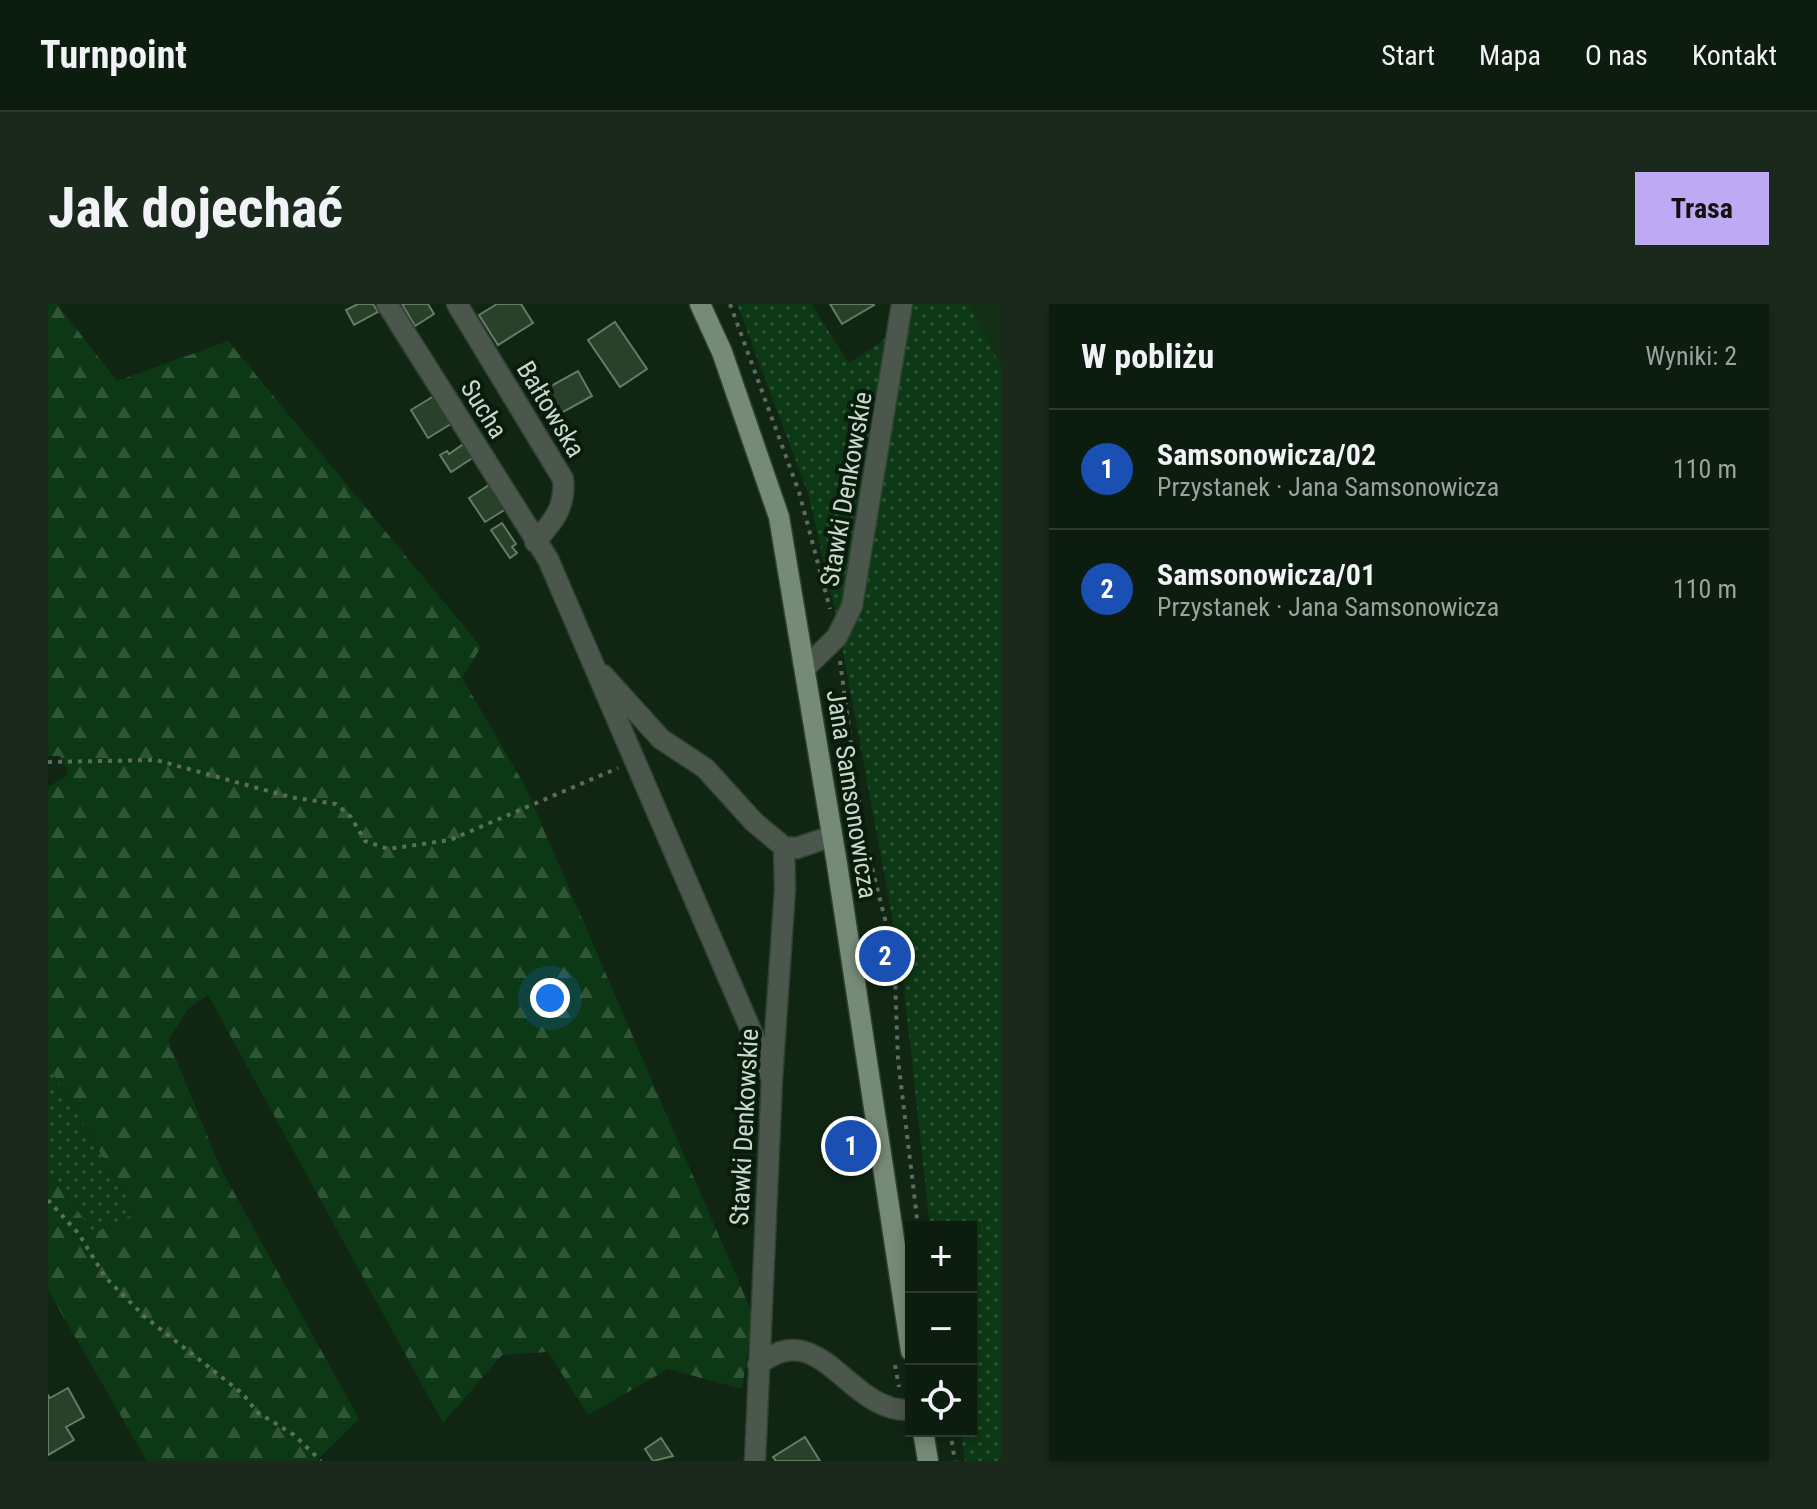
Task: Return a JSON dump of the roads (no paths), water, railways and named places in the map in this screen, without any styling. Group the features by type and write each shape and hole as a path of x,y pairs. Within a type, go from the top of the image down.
{"main road":[{"name":"Jana Samsonowicza","path":"700,304 722,352 779,517 806,667 905,1312"},
{"path":"924,1437 928,1461"}],"street":[{"name":"Sucha","path":"387,304 548,559 564,605 589,652"},
{"name":"Bałtowska","path":"457,304 563,479 565,495 560,512 535,542"},
{"name":"Stawki Denkowskie","path":"806,667 837,637 852,606 902,304"},
{"path":"589,652 632,762 772,1079"},
{"path":"589,652 603,675 661,739 705,768 754,822 784,847 797,848 832,836"},
{"name":"Stawki Denkowskie","path":"755,1461 772,1079 785,889 784,847"},
{"path":"758,1365 772,1354 803,1350 820,1357 868,1399 905,1408"}],"place":[{"name":"Samsonowicza/01","path":"885,956"},
{"name":"Samsonowicza/02","path":"851,1146"}]}
